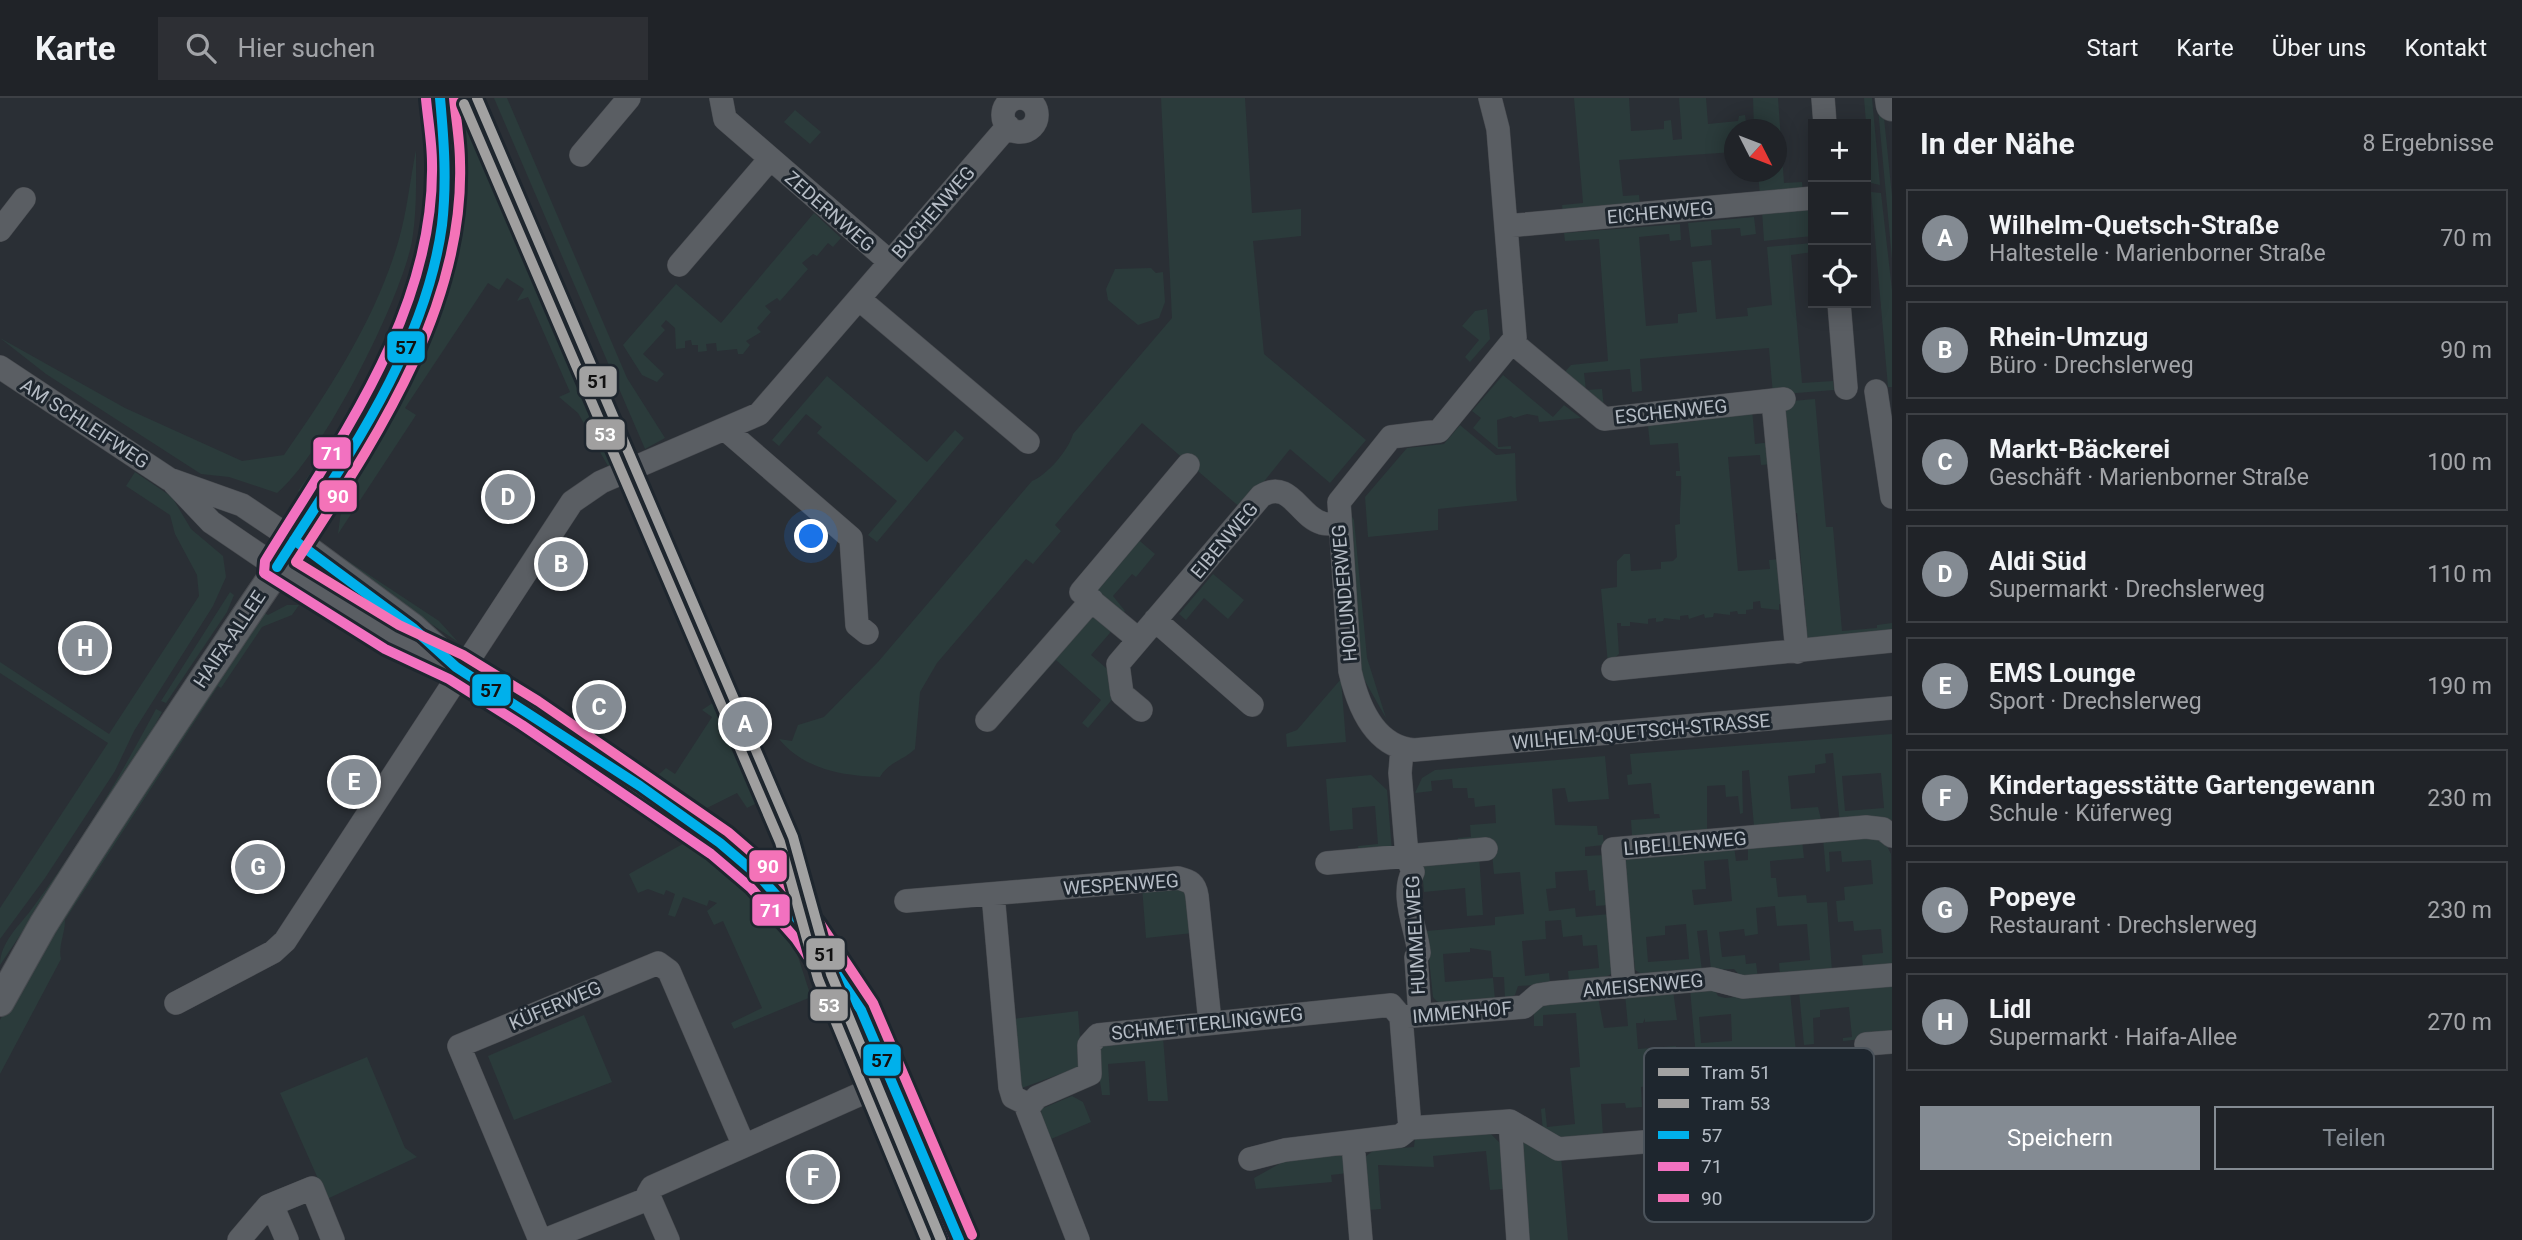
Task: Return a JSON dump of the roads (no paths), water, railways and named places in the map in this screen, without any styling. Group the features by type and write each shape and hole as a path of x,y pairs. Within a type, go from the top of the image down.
{"main road":[{"path":"1891,98 1892,105"}],"street":[{"name":"HAIFA-ALLEE","path":"0,1002 81,865 294,540 391,383 415,328 440,227 446,149 440,98"},
{"path":"581,155 629,98"},
{"name":"ZEDERNWEG","path":"721,98 725,119 890,262"},
{"path":"1823,98 1825,119"},
{"path":"1488,99 1497,129 1513,343"},
{"name":"BUCHENWEG","path":"176,1003 280,946 458,668 572,502 601,482 765,409 1008,126"},
{"name":"ZEDERNWEG","path":"678,265 770,159"},
{"name":"EICHENWEG","path":"1506,226 1808,198"},
{"path":"0,230 24,199"},
{"path":"859,299 1028,442"},
{"path":"1839,308 1846,388"},
{"name":"ESCHENWEG","path":"1513,343 1604,419 1778,400 1797,652"},
{"name":"HOLUNDERWEG","path":"1396,747 1377,732 1355,694 1350,671 1337,507 1341,497 1391,437 1439,431 1513,343"},
{"name":"AM SCHLEIFWEG","path":"0,367 169,478 242,505 294,540"},
{"path":"1876,391 1892,497"},
{"path":"725,429 851,538 857,625 867,633"},
{"path":"1138,639 1081,592 1188,465"},
{"name":"AM SCHLEIFWEG","path":"169,478 211,522 277,566"},
{"name":"EIBENWEG","path":"1141,710 1122,694 1118,664 1268,492 1287,495 1322,524 1338,523"},
{"path":"294,540 413,628 458,668"},
{"path":"277,566 392,637 458,668 640,786 720,843 761,878 797,917 839,975 871,1031 958,1240"},
{"path":"987,720 1092,600"},
{"path":"1155,620 1252,705"},
{"path":"1613,669 1892,641"},
{"name":"WILHELM-QUETSCH-STRASSE","path":"1396,747 1892,708"},
{"name":"HUMMELWEG","path":"1396,747 1407,856 1413,872 1409,878 1414,937 1418,941 1419,953 1416,957 1410,1016"},
{"name":"LIBELLENWEG","path":"1624,987 1612,849 1866,827 1883,829 1892,836"},
{"name":"HUMMELWEG","path":"1327,863 1486,849"},
{"name":"WESPENWEG","path":"906,901 1178,878 1190,881 1197,896 1210,1022"},
{"path":"993,894 1011,1092 1029,1105 1027,1114 1077,1240"},
{"name":"KÜFERWEG","path":"744,1146 669,971 658,963 459,1046 543,1240 650,1198 648,1191 652,1186 744,1146 892,1080"},
{"name":"AMEISENWEG","path":"1524,1007 1538,995 1712,979 1743,987 1892,975"},
{"name":"SCHMETTERLINGWEG","path":"1029,1105 1037,1097 1086,1078 1091,1069 1089,1045 1104,1032 1391,1005 1410,1016"},
{"name":"IMMENHOF","path":"1410,1128 1410,1016 1524,1007"},
{"path":"1866,1044 1892,1042"},
{"path":"1510,1121 1518,1240"},
{"path":"1250,1158 1285,1150 1400,1136 1410,1128 1510,1121 1558,1149 1644,1142"},
{"path":"1353,1143 1361,1240"},
{"path":"239,1240 272,1205 312,1188 333,1240"},
{"path":"650,1198 668,1240"},
{"path":"272,1205 287,1240"}],"tram line":[{"name":"51","path":"477,98 793,837 831,974 941,1240"},
{"name":"53","path":"464,104 780,842 818,979 926,1240"}],"place":[{"name":"Aldi Süd","path":"508,497"},
{"name":"Rhein-Umzug","path":"561,564"},
{"name":"Lidl","path":"85,648"},
{"name":"Markt-Bäckerei","path":"599,707"},
{"name":"Wilhelm-Quetsch-Straße","path":"745,724"},
{"name":"EMS Lounge","path":"354,782"},
{"name":"Popeye","path":"258,867"},
{"name":"Kindertagesstätte Gartengewann","path":"813,1177"}]}
